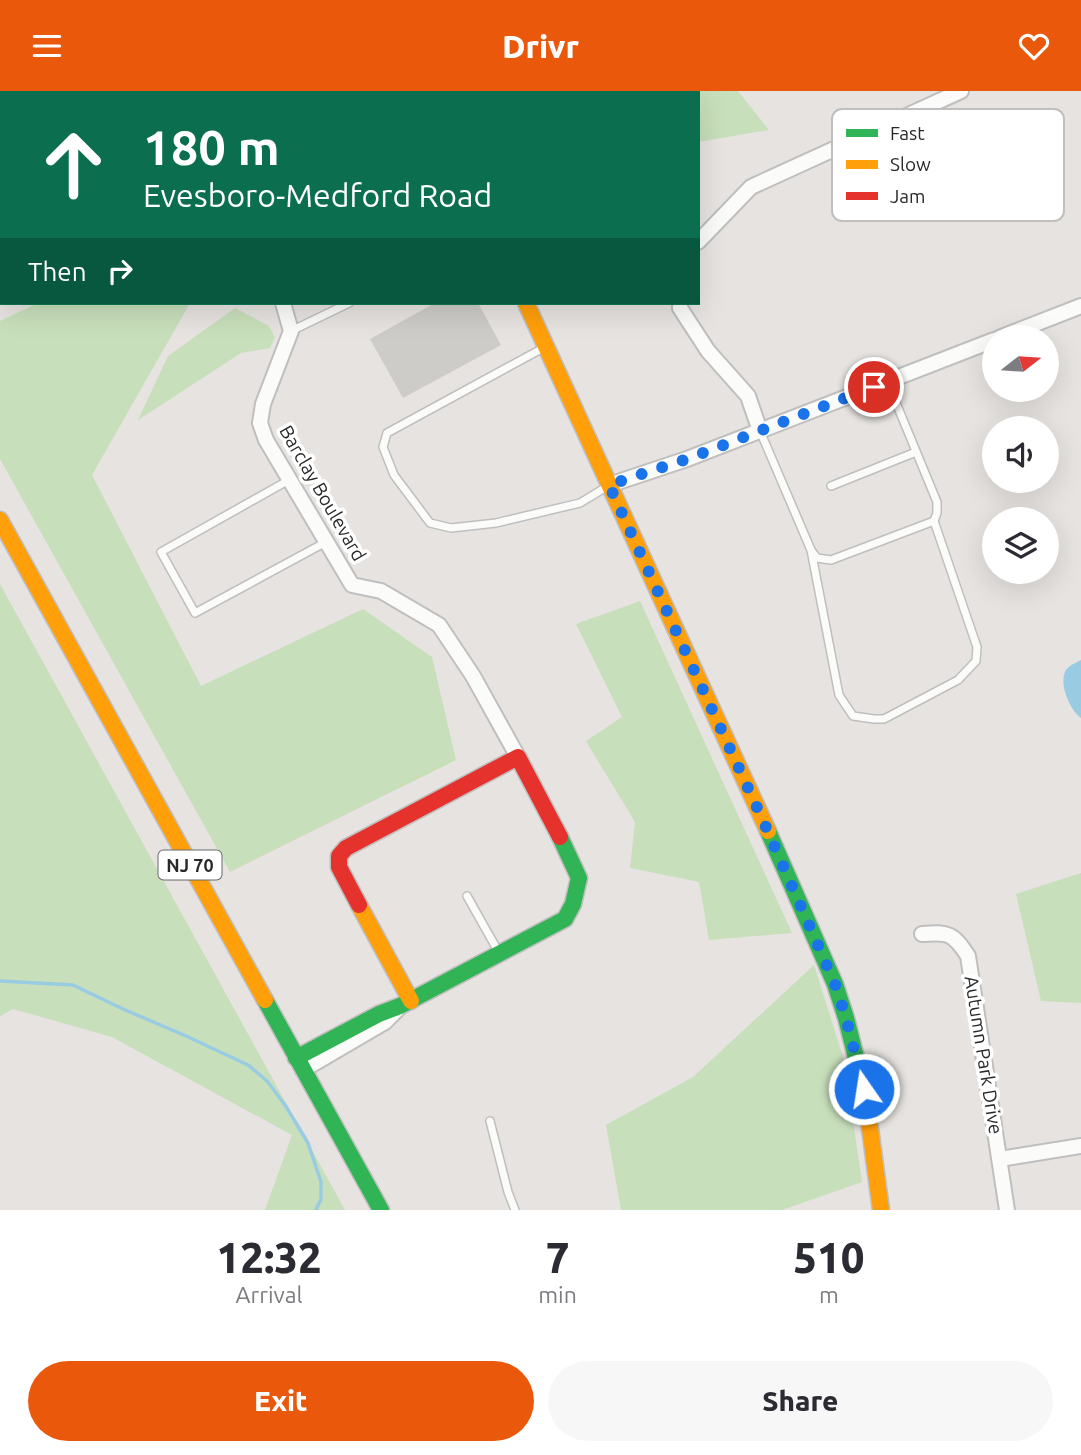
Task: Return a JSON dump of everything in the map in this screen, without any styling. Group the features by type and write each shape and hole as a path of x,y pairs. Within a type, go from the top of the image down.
{"main road":[{"path":"527,305 835,984 864,1089 881,1210"},
{"name":"NJ 70","path":"0,520 381,1210"},
{"path":"405,1004 339,867 340,856 346,848 518,757"},
{"name":"Barclay Boulevard","path":"300,1064 379,1014 405,1004 565,919 573,904 579,878 551,817 518,757"}],"street":[{"path":"922,109 961,91"},
{"path":"700,240 751,187 832,150"},
{"path":"284,305 291,331"},
{"path":"680,305 708,351 748,396 760,431"},
{"path":"1032,325 1081,306"},
{"name":"Barclay Boulevard","path":"291,331 263,404 260,423 266,440 352,585 382,591 439,625 473,677 518,757"},
{"path":"609,485 687,459 982,345"},
{"name":"Autumn Park Drive","path":"922,934 942,933 958,940 968,956 1007,1210"},
{"path":"1000,1159 1081,1146"}],"lane":[{"path":"291,331 345,305"},
{"path":"546,347 387,433 383,447 394,475 430,523 451,528 496,523 580,503 609,485"},
{"path":"760,431 811,550 839,695 853,716 884,719 958,680 976,661 978,647 934,521 937,502 887,381"},
{"path":"831,486 916,452"},
{"path":"289,480 161,552 195,613 326,542"},
{"path":"811,550 817,558 831,560 934,521"},
{"path":"467,896 500,955"},
{"path":"490,1121 514,1210"}],"green space":[{"path":"700,91 738,91 769,130 700,142"},
{"path":"34,305 189,305 92,475 201,686 363,609 432,657 456,760 230,872 0,459 0,321"},
{"path":"235,308 269,326 275,338 270,348 241,353 138,420 168,356"},
{"path":"0,584 345,1210 265,1210 292,1135 112,1037 13,1009 0,1016"},
{"path":"640,601 792,933 709,940 699,882 630,868 635,822 586,741 622,717 576,624"},
{"path":"1081,873 1081,1003 1041,1001 1016,894"},
{"path":"814,965 844,1060 862,1182 782,1210 621,1210 606,1125 693,1077"}],"water":[{"path":"1081,660 1081,718 1069,703 1063,682 1066,670"}],"building":[{"path":"431,305 479,305 501,345 403,398 370,339"}],"waterway":[{"path":"0,981 73,985 248,1065 267,1081 308,1143 321,1182 321,1199 316,1210"}],"traffic: fast":[{"path":"768,831 835,984 864,1089 869,1121"},
{"path":"296,1058 565,919 573,904 579,878 560,837"},
{"path":"265,1000 381,1210"}],"traffic: slow":[{"path":"527,305 768,831"},
{"path":"0,520 265,1000"},
{"path":"359,905 411,1001"},
{"path":"869,1121 881,1210"}],"traffic: jam":[{"path":"359,905 339,867 339,856 346,848 518,757 560,837"}],"route":[{"path":"864,1089 835,984 609,485 687,459 874,387"}]}
